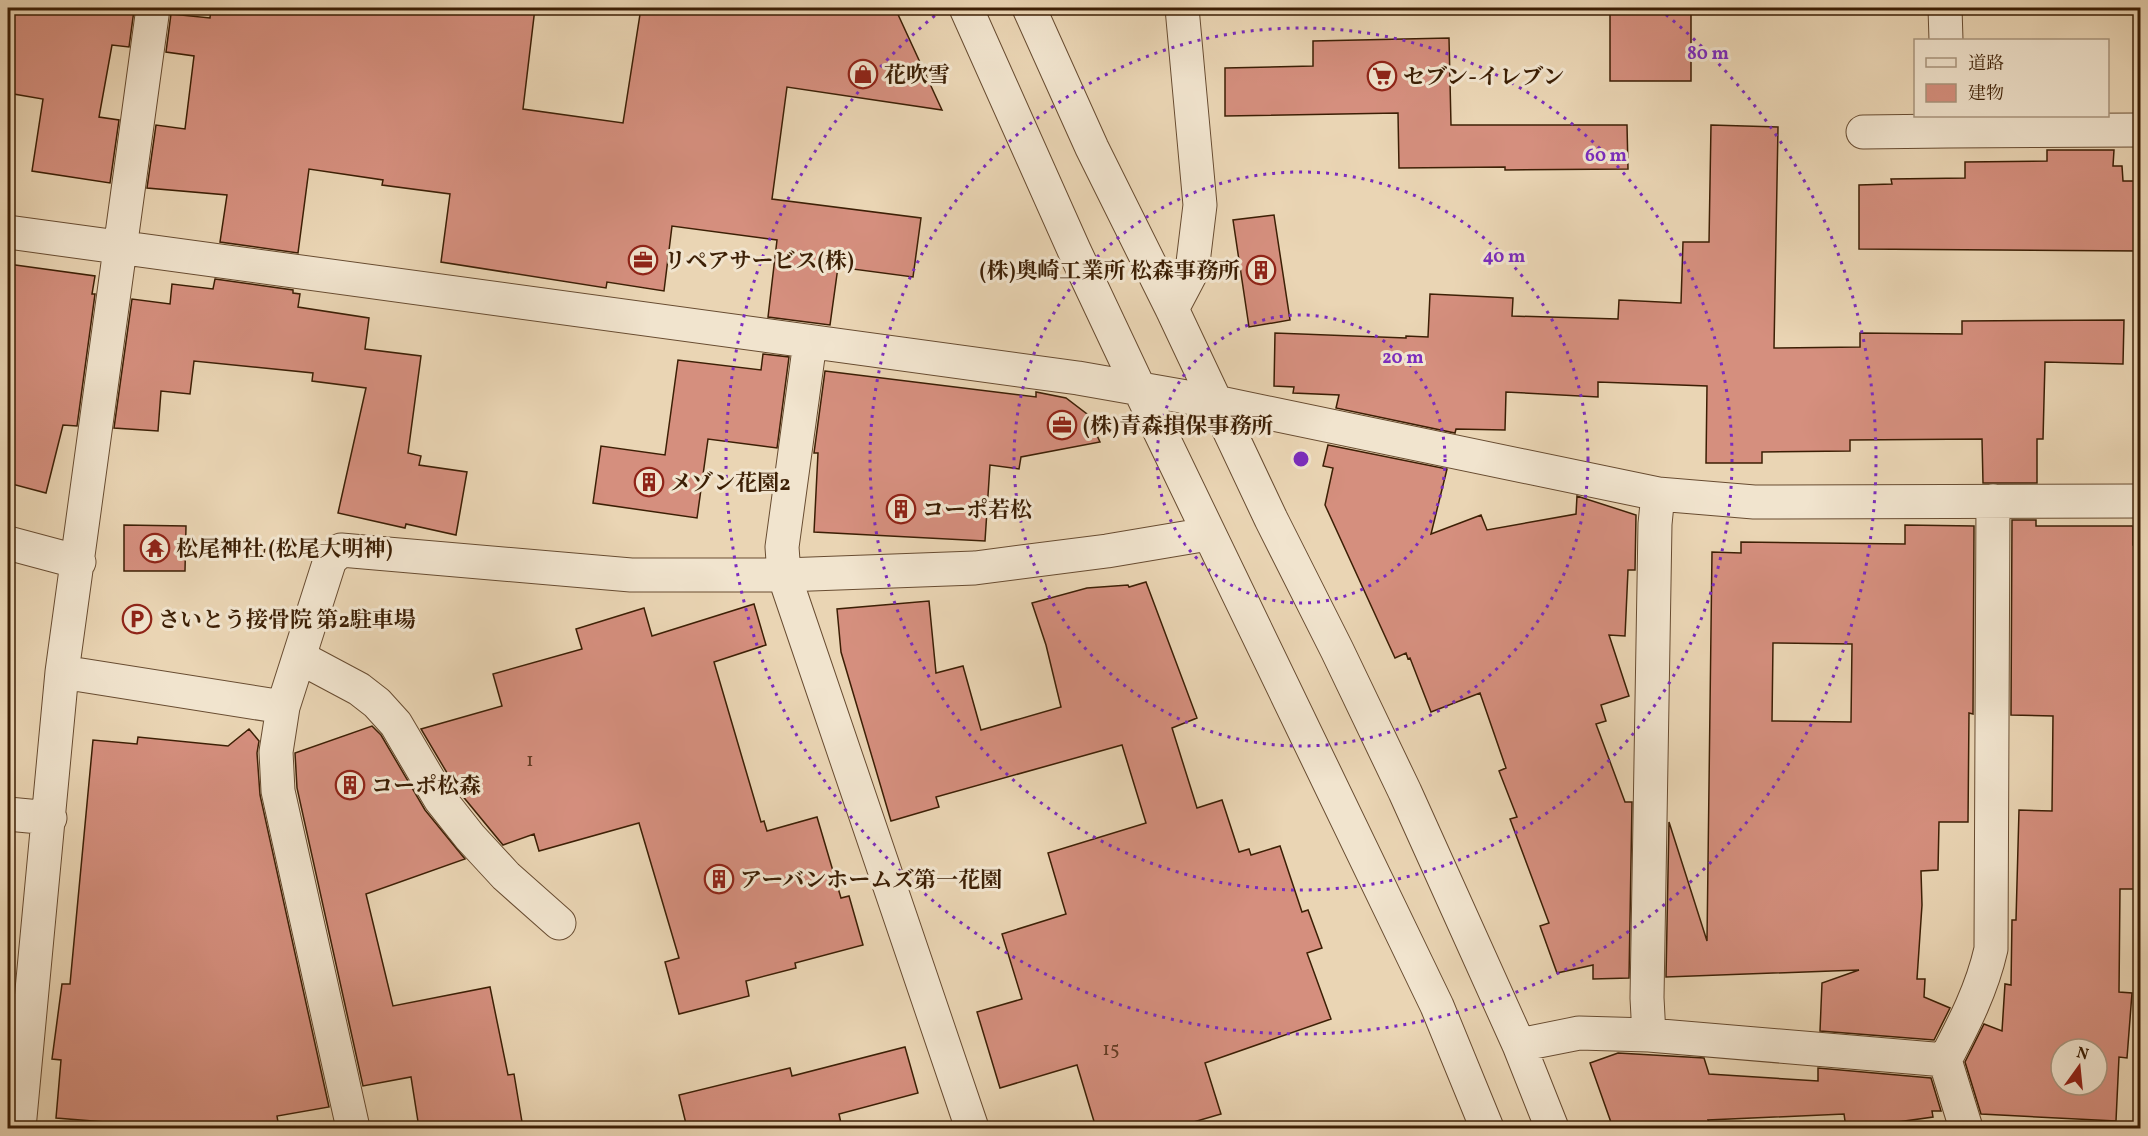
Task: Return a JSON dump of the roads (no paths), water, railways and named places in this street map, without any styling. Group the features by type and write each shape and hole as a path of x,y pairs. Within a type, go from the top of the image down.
{"street":[{"path":"20,1128 15,1095 50,818 62,672 79,562 153,8"},
{"path":"966,8 1069,240 1208,534 1331,782 1437,1006 1487,1128"},
{"path":"1029,8 1092,148 1405,792 1519,1045 1552,1128"},
{"path":"1172,309 1192,271 1200,205 1182,8"},
{"path":"1945,8 1946,39"},
{"path":"1863,132 1948,123 2140,130"},
{"path":"8,232 1057,374 1215,402 1658,494 1754,502 2140,501"},
{"path":"810,342 782,547 784,575 972,1128"},
{"path":"1649,1035 1647,998 1655,536 1658,494"},
{"path":"1966,1128 1945,1060 1974,1004 1991,949 1993,501"},
{"path":"353,1128 278,791 276,752 283,707 330,560 340,550 631,575 784,575 975,568 1107,552 1208,534"},
{"path":"8,543 79,562"},
{"path":"299,657 359,689 377,703 396,724 440,799 470,837 506,876 560,923"},
{"path":"62,672 283,707"},
{"path":"8,814 50,818"},
{"path":"1519,1045 1579,1033 1649,1035 1945,1060"}],"place":[{"name":"花吹雪","path":"863,74"},
{"name":"セブン-イレブン","path":"1382,76"},
{"name":"リペアサービス(株)","path":"643,260"},
{"name":"(株)奥崎工業所 松森事務所","path":"1261,270"},
{"name":"(株)青森損保事務所","path":"1062,425"},
{"name":"メゾン花園2","path":"649,482"},
{"name":"コーポ若松","path":"901,509"},
{"name":"松尾神社 (松尾大明神)","path":"155,548"},
{"name":"さいとう接骨院 第2駐車場","path":"137,619"},
{"name":"コーポ松森","path":"350,785"},
{"name":"アーバンホームズ第一花園","path":"719,879"}]}
